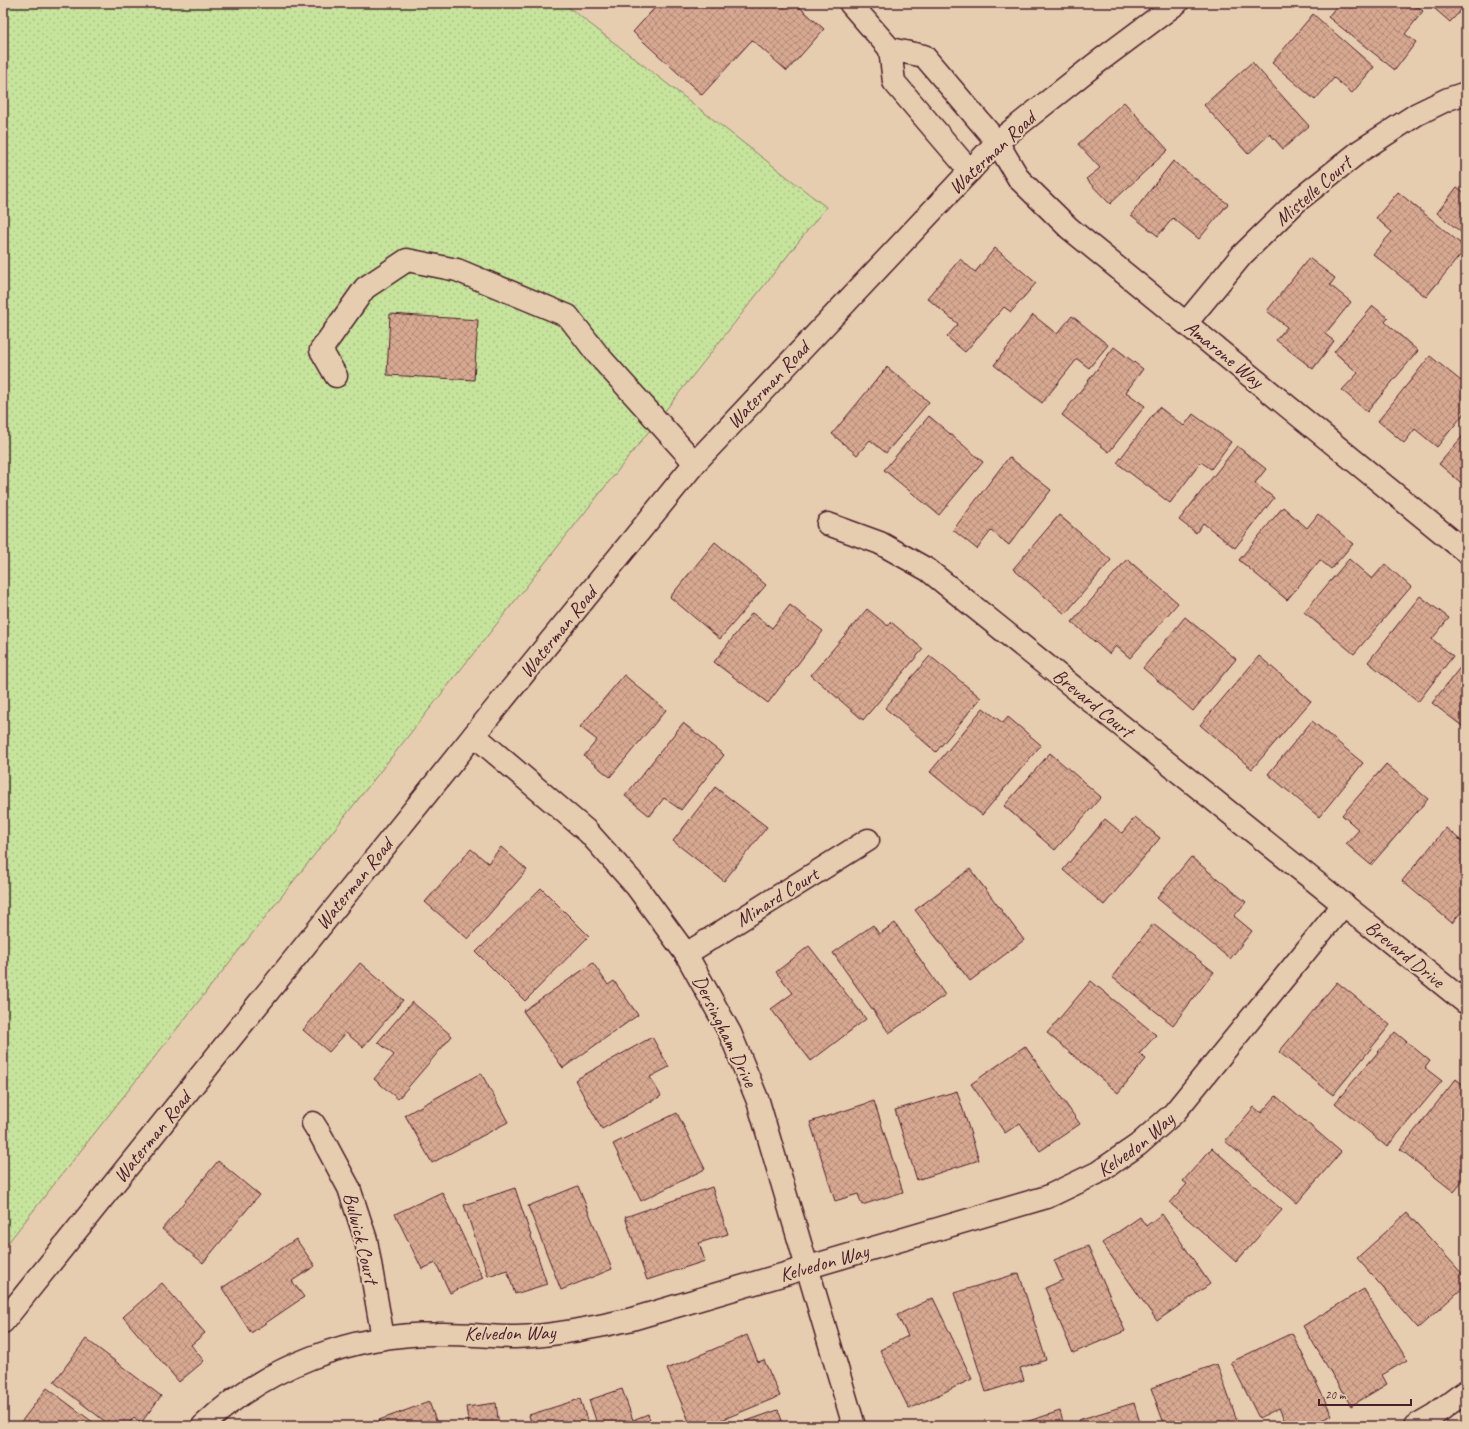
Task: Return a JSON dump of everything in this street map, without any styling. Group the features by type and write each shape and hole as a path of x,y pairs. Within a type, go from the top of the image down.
{"street":[{"path":"850,3 890,49 894,82 970,171"},
{"name":"Waterman Road","path":"3,1322 474,735 695,463 997,142 1094,65 1176,3"},
{"name":"Amarone Way","path":"890,49 924,56 997,142 1019,179 1069,228 1466,552"},
{"name":"Mistelle Court","path":"1186,323 1242,255 1296,202 1360,151 1417,114 1448,99 1466,93"},
{"path":"336,376 321,350 365,288 407,260 457,270 568,316 598,355 695,463"},
{"name":"Brevard Court","path":"828,524 880,543 928,570 1344,904"},
{"name":"Dersingham Drive","path":"474,735 588,832 637,887 686,954 730,1033 758,1101 854,1426"},
{"name":"Minard Court","path":"686,954 868,840"},
{"name":"Brevard Drive","path":"1344,904 1466,1003"},
{"name":"Kelvedon Way","path":"203,1426 252,1387 301,1362 352,1344 382,1338 436,1334 516,1337 575,1332 632,1319 1048,1197 1097,1173 1138,1145 1174,1112 1344,904"},
{"name":"Bulwick Court","path":"313,1123 349,1188 366,1240 382,1338"},
{"path":"1415,1426 1434,1415 1466,1391"}],"green space":[{"path":"3,3 563,3 826,207 3,1249"}],"building":[{"path":"659,3 795,3 824,29 787,71 752,40 702,95 633,32"},
{"path":"1339,3 1413,3 1423,11 1405,34 1416,42 1395,70 1328,17"},
{"path":"1428,3 1466,3 1466,5 1450,22"},
{"path":"1313,14 1374,67 1352,93 1334,78 1315,100 1272,63"},
{"path":"1252,62 1309,126 1283,149 1270,134 1248,154 1204,105"},
{"path":"1124,102 1168,150 1110,204 1086,179 1100,168 1078,144"},
{"path":"1173,161 1228,204 1199,239 1173,218 1158,236 1131,215"},
{"path":"1457,187 1466,194 1466,236 1437,213"},
{"path":"1398,192 1466,248 1426,297 1373,254 1392,232 1376,218"},
{"path":"995,248 1036,283 1011,312 1004,307 965,352 947,337 958,324 927,298 960,259 975,272"},
{"path":"1309,258 1335,278 1330,285 1351,302 1325,334 1334,341 1313,369 1276,340 1287,327 1267,311"},
{"path":"1373,306 1388,318 1385,322 1418,351 1367,412 1342,390 1358,373 1334,352"},
{"path":"390,314 478,320 474,380 387,375"},
{"path":"1033,315 1057,334 1072,316 1108,345 1089,368 1077,359 1042,403 994,365"},
{"path":"1114,347 1143,369 1126,392 1145,406 1109,452 1062,415"},
{"path":"1430,356 1466,385 1466,411 1437,447 1415,429 1404,443 1378,421"},
{"path":"887,367 929,402 886,453 870,440 857,455 832,434"},
{"path":"1159,407 1184,426 1193,414 1231,442 1211,469 1201,462 1170,503 1117,463"},
{"path":"929,416 983,462 939,515 884,470"},
{"path":"1466,432 1466,487 1439,464"},
{"path":"1237,446 1266,469 1255,483 1274,498 1235,548 1203,523 1196,533 1179,520"},
{"path":"1009,457 1051,490 1009,545 991,531 977,549 953,530"},
{"path":"1283,507 1307,528 1318,514 1353,544 1331,569 1320,560 1287,600 1239,560"},
{"path":"1059,515 1111,560 1065,614 1013,569"},
{"path":"715,542 766,585 720,639 670,597"},
{"path":"1127,559 1178,603 1130,658 1116,646 1109,654 1072,622"},
{"path":"1349,559 1372,579 1385,564 1411,587 1354,654 1304,612"},
{"path":"1420,596 1449,618 1432,639 1453,656 1418,702 1368,662"},
{"path":"790,605 823,631 768,703 714,662 752,613 772,628"},
{"path":"867,609 888,626 891,622 923,649 863,720 811,675"},
{"path":"1185,617 1236,659 1193,711 1143,668"},
{"path":"930,656 981,698 936,752 885,708"},
{"path":"1259,656 1311,701 1252,769 1200,725"},
{"path":"1462,665 1466,668 1466,729 1432,703"},
{"path":"624,675 666,710 610,777 584,756 597,740 580,727"},
{"path":"983,708 1003,723 1008,717 1041,745 982,815 930,772"},
{"path":"1312,721 1363,763 1319,817 1268,774"},
{"path":"683,723 724,755 681,810 664,798 650,816 625,796"},
{"path":"1050,753 1101,797 1055,850 1004,806"},
{"path":"1386,764 1428,799 1371,865 1346,844 1359,830 1342,815"},
{"path":"715,787 767,827 724,881 673,841"},
{"path":"1135,817 1160,838 1104,905 1063,870 1105,819 1122,833"},
{"path":"1446,828 1466,845 1466,906 1452,923 1402,881"},
{"path":"501,847 527,870 468,939 425,902 471,849 488,863"},
{"path":"1191,857 1246,902 1234,916 1252,931 1230,959 1157,898"},
{"path":"970,869 1024,940 970,981 915,910"},
{"path":"541,888 589,936 525,1001 476,952"},
{"path":"895,923 945,995 889,1033 833,953 873,925 879,934"},
{"path":"1153,924 1214,972 1173,1025 1112,977"},
{"path":"809,946 866,1019 811,1061 771,1009 793,993 776,972"},
{"path":"360,963 403,1000 363,1047 346,1033 329,1052 303,1030"},
{"path":"593,963 608,985 614,981 638,1015 563,1068 523,1011"},
{"path":"1091,981 1156,1035 1139,1054 1146,1059 1118,1093 1047,1033"},
{"path":"1337,982 1390,1025 1333,1095 1279,1052"},
{"path":"412,1002 452,1036 398,1099 374,1079 394,1055 378,1042"},
{"path":"1395,1032 1430,1061 1425,1068 1442,1081 1387,1147 1335,1103"},
{"path":"652,1037 669,1067 650,1077 661,1096 602,1129 575,1080"},
{"path":"1025,1046 1080,1124 1040,1151 1020,1123 1005,1133 971,1084"},
{"path":"481,1073 508,1122 432,1163 405,1115"},
{"path":"1456,1079 1466,1087 1466,1177 1454,1192 1400,1149"},
{"path":"957,1091 979,1160 917,1180 895,1110"},
{"path":"1276,1096 1341,1152 1297,1203 1225,1141 1254,1107 1261,1113"},
{"path":"874,1101 903,1192 862,1205 858,1194 835,1201 810,1122"},
{"path":"677,1113 705,1169 641,1201 613,1144"},
{"path":"1212,1148 1282,1210 1236,1262 1170,1203 1187,1184 1183,1181"},
{"path":"218,1161 259,1195 203,1263 162,1229"},
{"path":"578,1186 612,1269 561,1290 528,1206"},
{"path":"712,1187 728,1234 699,1243 705,1261 647,1280 625,1217"},
{"path":"515,1188 547,1284 515,1294 507,1270 488,1276 464,1205"},
{"path":"442,1192 483,1278 450,1293 436,1263 422,1269 395,1214"},
{"path":"1407,1213 1466,1278 1466,1285 1418,1328 1357,1258"},
{"path":"1162,1214 1210,1284 1157,1321 1102,1243 1140,1217 1146,1226"},
{"path":"296,1239 315,1266 292,1281 304,1297 251,1333 222,1288"},
{"path":"1088,1246 1125,1331 1073,1353 1045,1288 1063,1280 1054,1260"},
{"path":"1019,1273 1046,1360 1020,1368 1024,1380 986,1392 954,1293"},
{"path":"162,1283 205,1333 191,1345 204,1361 179,1382 123,1317"},
{"path":"1364,1289 1407,1360 1382,1375 1387,1384 1351,1406 1303,1326"},
{"path":"933,1298 972,1379 909,1409 880,1350 908,1336 897,1315"},
{"path":"1292,1333 1332,1415 1309,1426 1287,1426 1279,1408 1259,1418 1231,1362"},
{"path":"747,1335 758,1362 764,1360 780,1396 707,1426 691,1426 667,1369"},
{"path":"86,1339 161,1396 141,1423 134,1417 127,1426 111,1426 54,1382"},
{"path":"1217,1364 1239,1426 1165,1426 1151,1388"},
{"path":"47,1388 98,1426 18,1426"},
{"path":"622,1389 633,1420 648,1414 652,1426 598,1426 589,1400"},
{"path":"580,1399 589,1426 532,1426 529,1415"},
{"path":"429,1402 438,1426 381,1426 379,1420"},
{"path":"496,1403 499,1426 469,1426 466,1407"},
{"path":"1134,1403 1141,1426 1080,1426 1078,1420"},
{"path":"778,1410 784,1426 732,1426"},
{"path":"1060,1411 1064,1426 1013,1426"},
{"path":"523,1423 524,1426 501,1426"}]}
